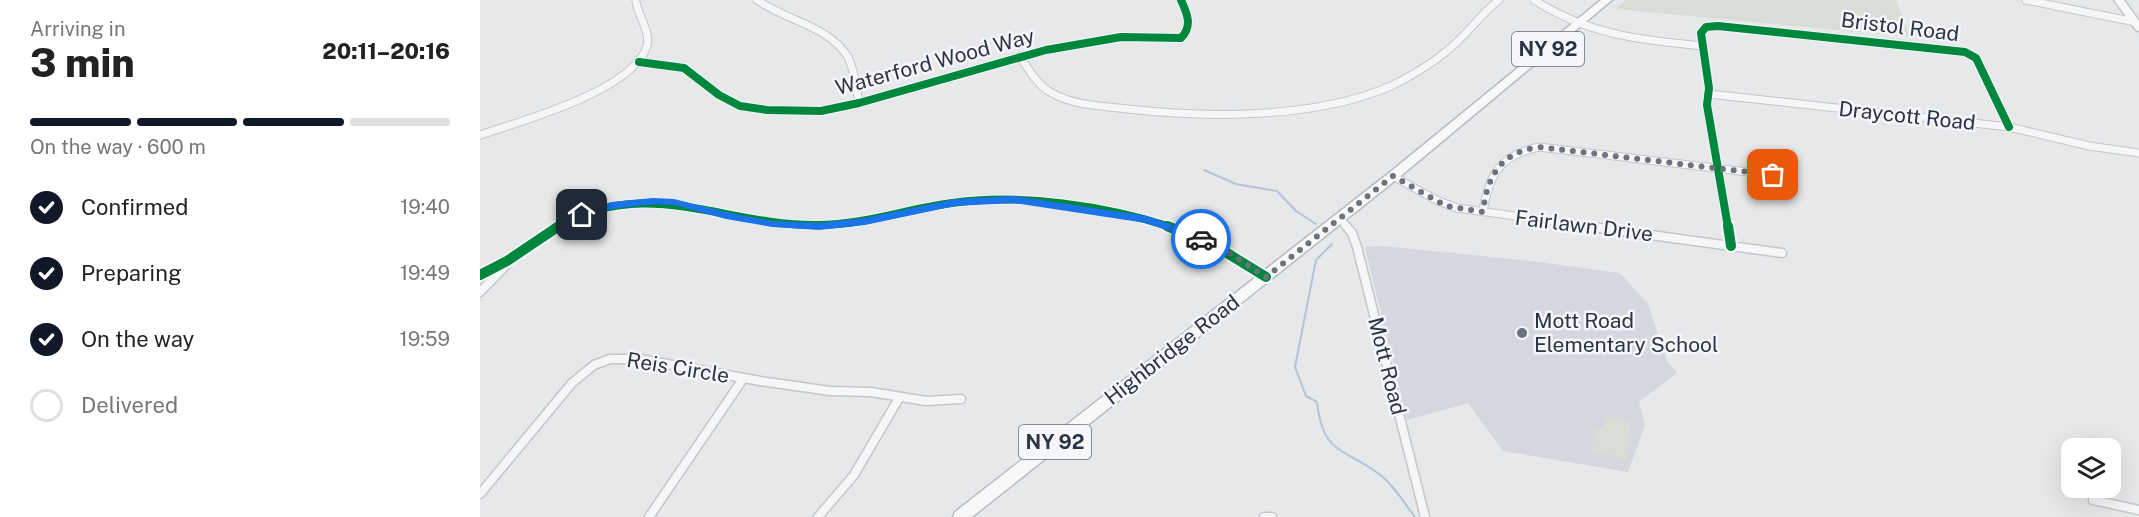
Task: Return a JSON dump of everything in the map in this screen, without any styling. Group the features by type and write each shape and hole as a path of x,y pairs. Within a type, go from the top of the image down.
{"main road":[{"name":"Highbridge Road","path":"960,517 1393,176 1607,0"},
{"path":"2119,0 2137,25"}],"street":[{"path":"757,0 777,14 825,35 843,50 849,60 859,104"},
{"name":"Waterford Wood Way","path":"639,62 684,68 725,99 748,108 821,111 859,104 1020,56 1076,44 1121,37 1181,38 1186,33 1189,17 1181,0"},
{"path":"1020,56 1037,84 1044,90 1067,100 1112,108 1193,116 1272,114 1354,97 1380,90 1403,79 1455,43 1487,9 1499,0"},
{"path":"1534,0 1604,34 1703,46 1709,94 1707,105 1731,246"},
{"path":"2026,0 2058,4 2137,25"},
{"path":"480,135 589,95 619,79 639,62 647,41 637,14 636,2"},
{"name":"Bristol Road","path":"1703,46 1701,33 1706,27 1718,26 1965,52 1976,58 2010,127"},
{"name":"Draycott Road","path":"1709,94 2010,127 2089,146 2139,153"},
{"path":"1483,212 1491,177 1509,158 1529,148 1551,147 1773,175"},
{"name":"Fairlawn Drive","path":"1393,176 1446,206 1782,253"},
{"path":"480,275 512,259 569,220 624,203 674,202 726,216 772,224 819,226 865,221 955,202 1014,200 1093,210 1156,222 1197,237 1226,251 1266,277"},
{"name":"Mott Road","path":"1340,218 1352,233 1357,247 1425,517"},
{"path":"480,292 512,259"},
{"name":"Reis Circle","path":"480,494 572,383 595,364 619,357 831,391 873,392 899,398 943,403 961,399"},
{"path":"649,517 743,378"},
{"path":"818,517 854,475 899,398"},
{"path":"2093,500 2120,508 2139,510"},
{"path":"1264,517 1272,517"}],"shaded area":[{"path":"1626,0 1896,0 1911,37 1615,9"},
{"name":"Mott Road Elementary School","path":"1382,246 1532,261 1620,273 1648,304 1667,361 1677,373 1639,402 1645,425 1628,472 1503,451 1468,403 1407,420 1365,247"},
{"path":"1605,415 1630,422 1627,461 1591,451 1594,427 1604,429"}],"waterway":[{"path":"1204,170 1236,184 1277,191 1296,211 1316,224"},
{"path":"1332,244 1316,260 1295,367 1306,396 1317,402 1324,432 1330,441 1337,448 1384,478 1415,517"}],"cycle path":[{"path":"639,62 684,68 719,95 740,106 767,110 821,111 859,103 1046,50 1121,37 1181,38 1186,33 1189,17 1181,0"},
{"path":"1731,246 1707,105 1709,88 1701,33 1706,27 1718,26 1965,52 1976,58 2009,127"},
{"path":"480,275 507,261 571,219 603,208 634,202 679,205 767,223 838,225 955,202 982,200 1077,206 1140,218 1205,240 1266,277"}],"way so far":[{"path":"1201,239 1226,251 1266,277 1393,176 1446,206 1483,212 1491,177 1509,158 1529,148 1551,147 1773,175"}],"place":[{"name":"Mott Road Elementary School","path":"1522,333"}],"route":[{"path":"582,215 624,203 653,201 674,202 726,216 772,224 819,226 865,221 955,202 1014,200 1093,210 1147,220 1201,239"}]}
